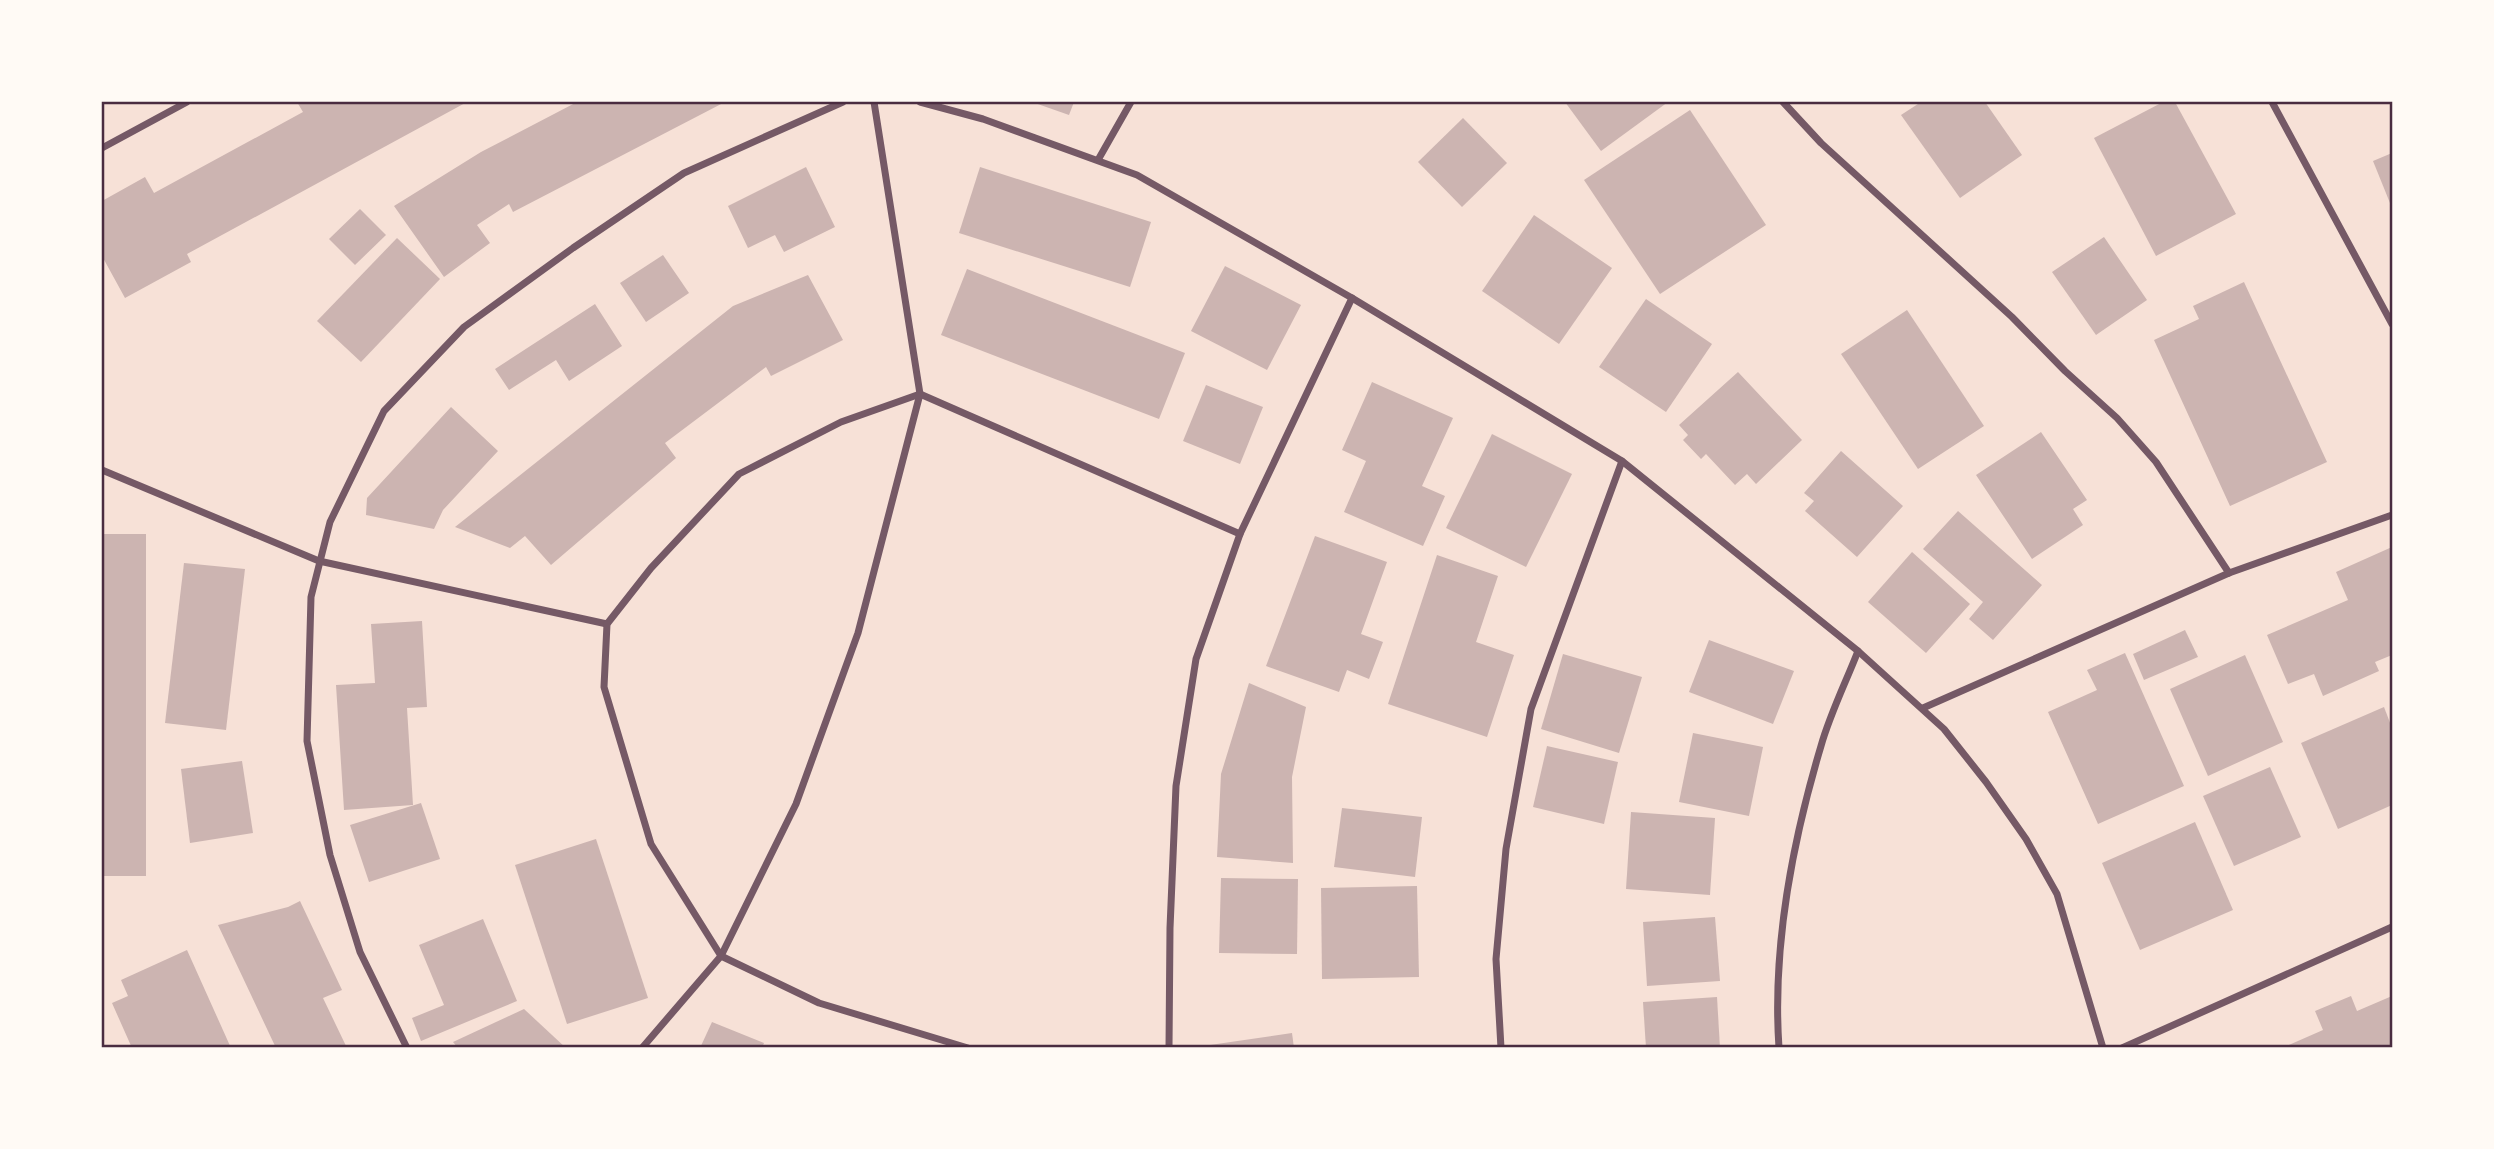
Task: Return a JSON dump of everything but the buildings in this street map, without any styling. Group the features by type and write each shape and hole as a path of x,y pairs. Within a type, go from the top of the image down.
{"street":[{"path":"102,148 187,102"},
{"path":"407,1048 360,951 330,855 307,741 311,597 330,522 384,411 464,327 573,248 684,173 843,102"},
{"path":"642,1048 721,956 796,804 858,633 920,394 874,102"},
{"path":"920,102 983,119 1137,174 1352,298 1622,461 1858,651 1944,729 2026,839 2057,894 2103,1048"},
{"path":"1098,160 1131,102"},
{"path":"1783,102 1821,143 2012,317 2065,371 2117,418 2155,462 2228,573"},
{"path":"2272,102 2392,324"},
{"path":"1169,1048 1170,928 1176,786 1196,659 1240,534 1352,298"},
{"path":"968,1048 819,1003 721,956 651,844 604,687 607,624 651,568 739,474 841,422 920,394 1240,534"},
{"path":"1501,1048 1496,959 1506,849 1531,709 1622,461"},
{"path":"102,470 319,561 607,624"},
{"path":"1923,708 2228,573 2392,514"},
{"path":"1779,1048 1778,956 1788,889 1821,745 1858,651"},
{"path":"2122,1048 2392,927"}]}
